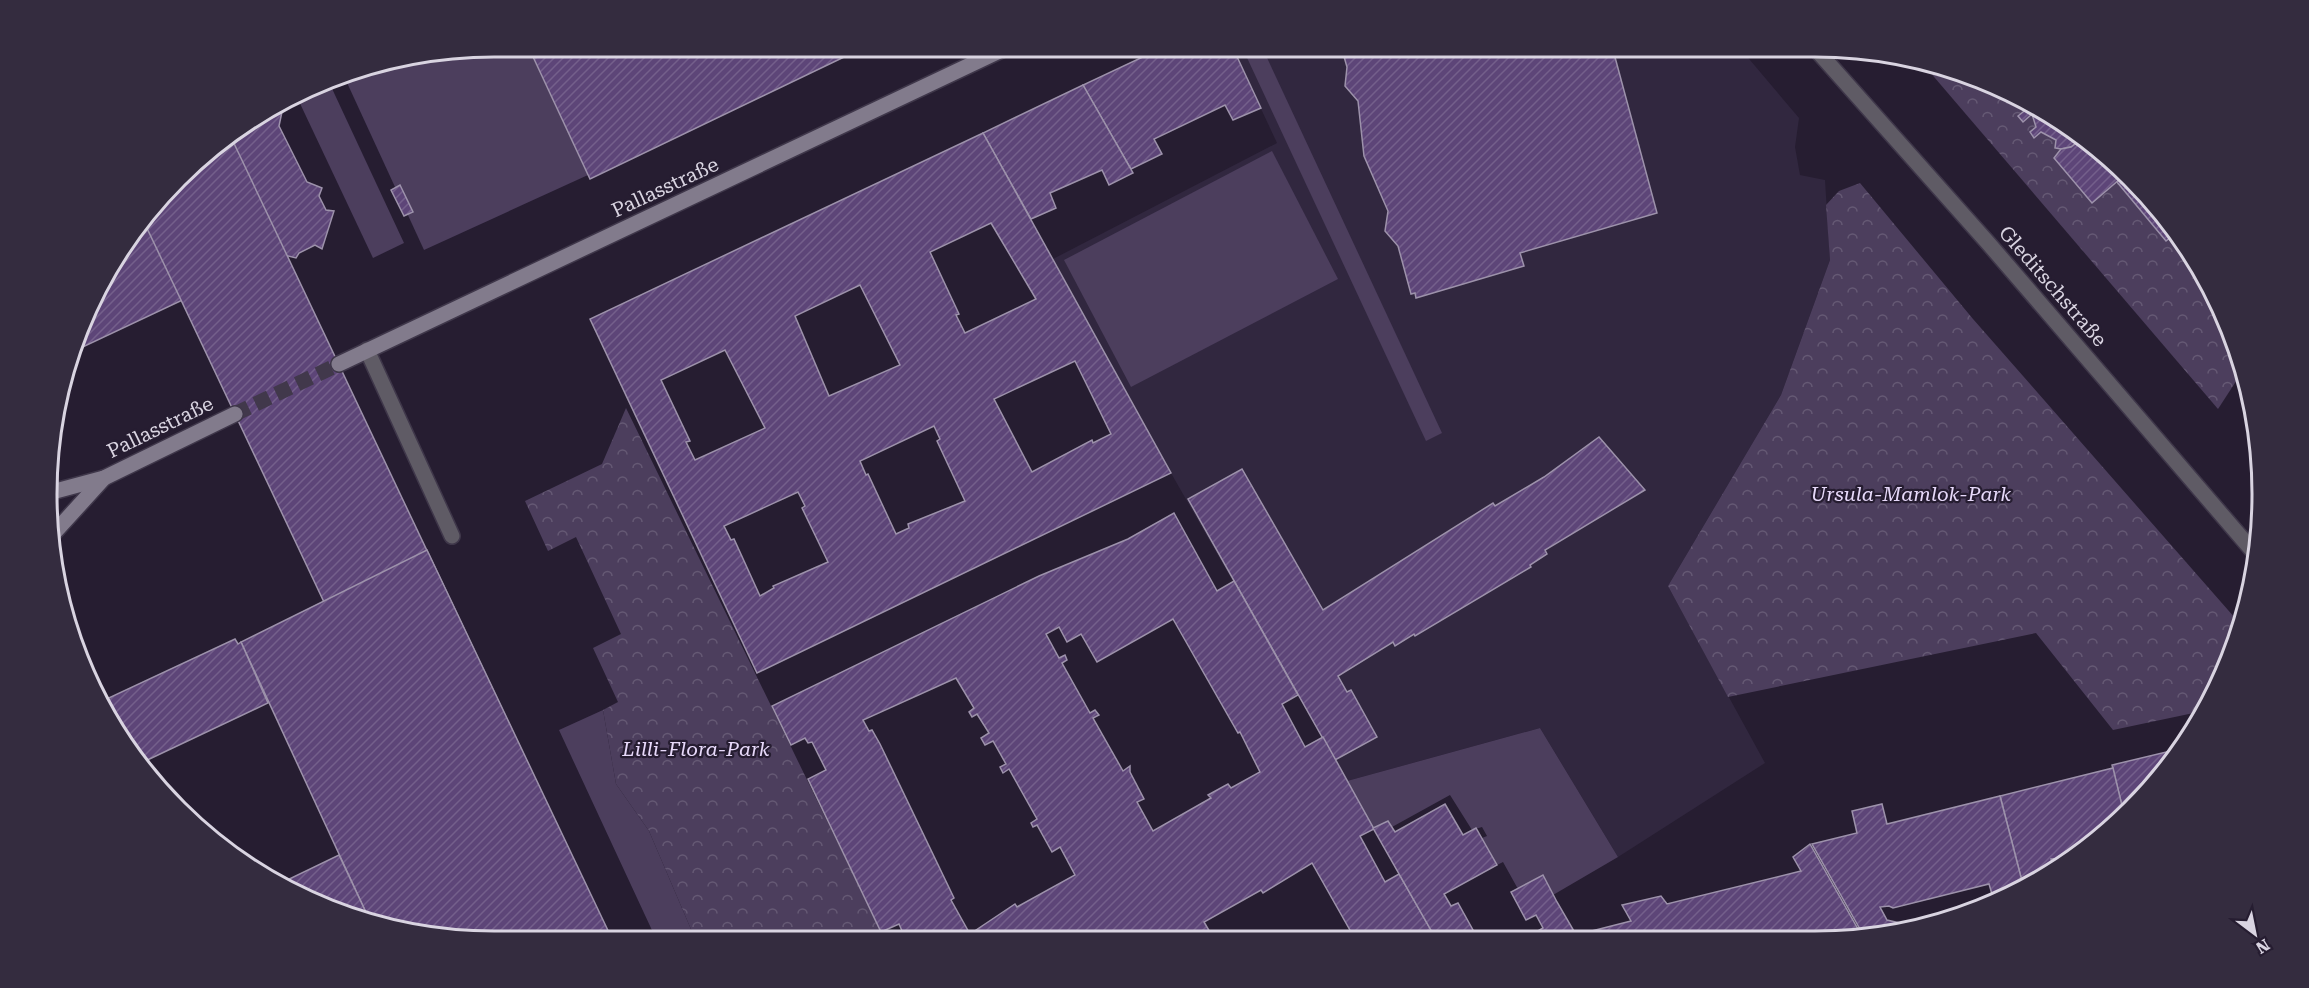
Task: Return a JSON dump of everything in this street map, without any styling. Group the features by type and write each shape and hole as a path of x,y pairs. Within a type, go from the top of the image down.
{"main road":[{"name":"Pallasstraße","path":"339,364 987,57"},
{"name":"Pallasstraße","path":"57,491 104,478 236,414"},
{"name":"Pallasstraße","path":"59,528 104,478"}],"street":[{"name":"Gleditschstraße","path":"1823,57 2018,277 2249,545"},
{"path":"367,350 452,536"}],"shaded area":[{"path":"1237,57 1747,57 1799,118 1795,147 1800,175 1825,180 1830,260 1781,395 1668,586 1765,763 1618,857 1540,728 1347,781 1171,473 1053,259 1277,143"}],"green space":[{"path":"533,57 588,175 424,250 347,83 409,65 437,61 465,58"},
{"path":"1247,57 1267,57 1442,433 1426,441"},
{"path":"1930,73 1982,90 2034,116 2081,147 2103,165 2144,206 2162,228 2193,276 2219,327 2229,354 2237,380 2218,409"},
{"path":"332,88 404,243 373,258 300,103"},
{"path":"1272,151 1338,279 1131,387 1064,260"},
{"name":"Ursula-Mamlok-Park","path":"1860,183 1973,319 2234,617 2219,661 2192,713 2113,730 2036,633 1728,697 1668,586 1781,395 1830,260 1826,205 1839,191"},
{"name":"Lilli-Flora-Park","path":"626,408 881,931 692,931 649,831 616,784 603,710 618,702 593,648 621,634 576,537 548,551 525,501 602,464"},
{"path":"603,710 616,784 649,831 692,931 652,931 559,730"},
{"path":"1540,728 1618,857 1553,895 1542,875 1518,889 1503,862 1497,865 1482,838 1487,836 1482,827 1472,830 1450,795 1392,827 1388,821 1374,829 1347,781"}],"building":[{"path":"533,57 844,57 590,179"},
{"path":"1143,57 1237,57 1261,108 1233,120 1225,105 1154,139 1162,154 1131,169 1083,85"},
{"path":"1344,57 1615,57 1657,213 1520,253 1524,266 1416,298 1415,293 1411,294 1398,246 1385,231 1388,211 1364,156 1358,101 1345,86 1347,67"},
{"path":"1083,85 1133,173 1109,185 1102,170 1050,193 1056,208 1031,219 983,133"},
{"path":"2024,111 2031,115 2023,122 2018,116"},
{"path":"282,112 279,126 307,182 322,188 319,196 326,210 334,211 322,249 315,245 299,253 296,258 280,254 83,347 116,275 147,228 165,206 206,165 228,147"},
{"path":"2032,115 2076,143 2071,147 2055,148 2056,140 2041,132 2034,138 2030,132 2036,127"},
{"path":"983,133 1171,473 757,673 590,319","holes":["991,223 1036,299 965,333 956,315 959,314 930,252","860,285 900,365 829,396 795,316","725,350 765,428 695,460 686,442 690,441 661,380","1075,361 1111,434 1093,443 1092,440 1032,472 994,399","934,426 940,439 937,441 965,501 908,524 909,528 896,534 868,474 866,475 860,461","798,492 805,506 802,508 828,562 773,586 774,588 760,596 734,539 731,540 724,526"]},
{"path":"234,143 607,931 480,931 147,228 185,185"},
{"path":"2076,143 2119,180 2092,203 2054,158 2061,149"},
{"path":"2119,180 2144,206 2169,238 2166,241 2117,182"},
{"path":"400,185 413,212 404,216 391,190"},
{"path":"1599,437 1645,490 1545,550 1547,554 1530,565 1531,567 1415,636 1414,634 1395,646 1393,642 1338,676 1347,692 1351,690 1377,737 1335,760 1188,499 1242,469 1323,610 1493,503 1495,506 1544,477"},
{"path":"1174,513 1217,591 1234,581 1298,695 1282,704 1305,747 1323,737 1374,829 1360,836 1385,882 1399,874 1431,931 1350,931 1312,863 1263,893 1261,890 1204,922 1209,931 974,931 1015,904 1017,907 1075,875 1060,847 1052,852 1037,825 1033,827 1031,823 1037,819 1009,769 1003,773 1000,767 1006,764 993,741 985,745 981,738 989,733 977,714 972,717 969,712 974,708 956,678 863,720 880,744 954,898 951,900 968,931 902,931 899,924 881,931 808,779 826,770 812,742 808,743 805,738 791,745 772,706 1039,576 1128,539","holes":["1173,619 1238,733 1240,732 1260,772 1231,788 1228,784 1208,795 1211,798 1153,831 1137,802 1144,799 1130,772 1130,766 1123,771 1093,718 1099,715 1095,710 1090,713 1062,663 1067,660 1065,655 1059,658 1046,634 1059,627 1067,642 1081,634 1097,662"]},
{"path":"427,550 608,931 465,930 409,923 366,911 241,642"},
{"path":"235,639 238,644 241,642 268,703 147,760 108,698"},
{"path":"2168,752 2122,805 2112,765"},
{"path":"2113,768 2122,805 2081,841 2021,879 2000,796"},
{"path":"2000,796 2021,879 1992,893 1989,884 1893,908 1880,907 1887,920 1900,923 1860,928 1812,844 1857,833 1852,811 1882,804 1887,824"},
{"path":"1445,804 1463,835 1476,828 1497,865 1444,894 1451,906 1458,903 1474,931 1431,931 1373,828 1388,821 1395,832"},
{"path":"1810,844 1858,929 1815,931 1592,931 1631,921 1622,905 1661,896 1667,904 1801,871 1793,857"},
{"path":"339,855 365,911 327,898 289,879"},
{"path":"1543,875 1574,931 1538,931 1543,928 1536,915 1526,920 1511,892"}],"tunnel":[{"path":"235,414 339,364"}]}
